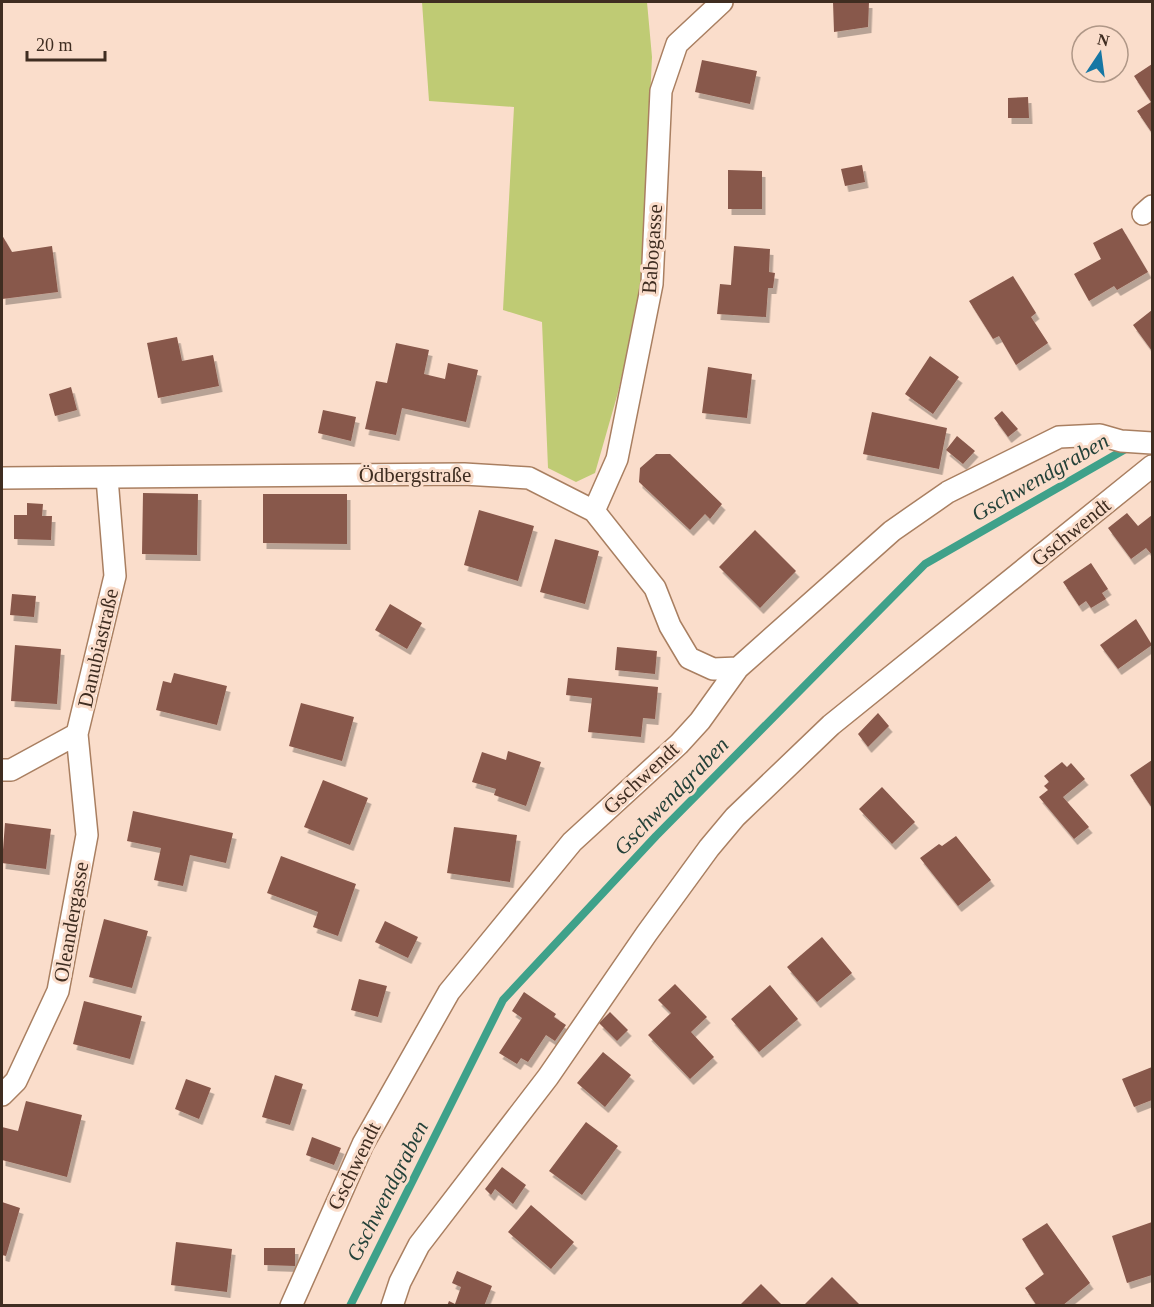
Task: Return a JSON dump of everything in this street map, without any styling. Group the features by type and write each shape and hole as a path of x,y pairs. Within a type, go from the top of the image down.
{"street":[{"name":"Babogasse","path":"594,511 617,459 652,284 662,91 677,44 722,2"},
{"name":"Gschwendt","path":"291,1305 363,1144 449,992 572,842 679,744 700,721 738,668 892,531 948,492 1059,437 1100,435 1121,441 1152,443"},
{"name":"Gschwendt","path":"392,1305 400,1282 419,1245 548,1077 647,933 709,848 735,817 831,725 1152,466"},
{"name":"Ödbergstraße","path":"2,478 464,474 529,478 594,511 655,588 670,626 689,658 714,669 738,668"},
{"name":"Danubiastraße","path":"2,770 11,770 77,734 115,576 106,478"},
{"name":"Oleandergasse","path":"2,1095 16,1081 58,992 87,835 77,734"}],"green space":[{"path":"422,2 647,2 652,57 641,294 617,396 595,473 576,482 548,468 542,322 503,310 514,107 429,101"}],"building":[{"path":"833,2 869,2 868,27 834,32"},
{"path":"702,60 757,71 750,104 695,92"},
{"path":"1152,64 1152,133 1137,111 1151,102 1134,76"},
{"path":"1028,97 1029,118 1008,118 1008,98"},
{"path":"862,165 865,182 845,186 841,169"},
{"path":"728,170 762,171 762,209 728,209"},
{"path":"1122,228 1148,272 1117,290 1114,286 1089,301 1074,274 1101,259 1093,243"},
{"path":"2,235 12,252 52,246 58,292 2,299"},
{"path":"734,246 770,249 769,272 775,273 773,288 768,288 766,317 717,314 720,284 731,285"},
{"path":"1013,276 1036,313 1031,317 1048,343 1016,365 999,336 993,339 969,301"},
{"path":"1152,310 1152,351 1133,325"},
{"path":"177,337 182,361 213,355 219,386 158,398 147,343"},
{"path":"396,343 429,350 424,374 445,379 448,363 478,370 466,422 402,408 396,435 365,429 376,381 387,383"},
{"path":"930,356 959,377 933,414 905,394"},
{"path":"708,367 752,374 747,418 702,413"},
{"path":"71,387 77,410 55,416 49,394"},
{"path":"323,410 356,417 351,441 318,433"},
{"path":"1002,411 1018,429 1008,437 994,418"},
{"path":"872,412 947,428 939,469 863,454"},
{"path":"957,436 975,451 963,464 946,450"},
{"path":"656,454 670,454 722,504 710,519 705,514 690,530 639,482 640,468"},
{"path":"143,493 198,494 197,555 142,554"},
{"path":"263,494 347,494 347,544 263,543"},
{"path":"27,503 43,504 42,516 52,516 51,540 14,539 14,515 27,515"},
{"path":"479,510 534,526 518,581 464,565"},
{"path":"1127,513 1138,526 1152,515 1152,555 1146,548 1131,559 1108,528"},
{"path":"755,530 796,571 760,608 719,567"},
{"path":"555,539 599,551 585,604 540,592"},
{"path":"1091,563 1108,589 1102,593 1106,599 1091,608 1086,601 1079,606 1063,582"},
{"path":"12,594 36,596 34,617 10,615"},
{"path":"390,604 422,623 407,649 375,630"},
{"path":"1136,619 1152,645 1118,669 1100,645"},
{"path":"15,645 61,649 57,704 11,701"},
{"path":"617,647 657,651 655,674 615,670"},
{"path":"174,673 227,686 217,725 156,710 163,681 171,683"},
{"path":"568,678 658,687 655,719 643,718 641,737 588,732 592,698 566,695"},
{"path":"301,703 354,717 342,761 289,746"},
{"path":"878,713 889,726 868,747 858,734"},
{"path":"508,751 541,762 526,806 494,795 496,789 472,782 482,752 506,760"},
{"path":"1152,760 1152,808 1130,775"},
{"path":"1062,762 1067,767 1071,763 1085,779 1063,797 1089,827 1074,839 1039,797 1048,790 1044,786 1049,782 1044,776"},
{"path":"323,780 368,798 350,845 304,827"},
{"path":"882,787 915,822 892,844 859,809"},
{"path":"133,811 233,833 226,863 190,855 183,886 154,880 161,848 127,841"},
{"path":"5,823 51,829 46,869 2,863"},
{"path":"454,827 517,835 510,882 447,873"},
{"path":"956,836 991,880 958,906 920,858 939,844 942,846"},
{"path":"281,856 356,884 338,936 313,927 318,912 267,893"},
{"path":"104,919 148,931 132,988 89,977"},
{"path":"385,921 418,937 408,958 375,942"},
{"path":"822,937 852,973 817,1002 787,967"},
{"path":"359,979 387,986 378,1017 351,1010"},
{"path":"675,984 707,1017 691,1032 714,1057 690,1079 648,1035 671,1013 658,1000"},
{"path":"770,985 798,1019 759,1052 731,1019"},
{"path":"524,992 556,1014 554,1017 566,1025 555,1041 546,1035 528,1062 521,1058 517,1064 499,1053 522,1018 512,1011"},
{"path":"84,1001 142,1016 130,1059 73,1044"},
{"path":"610,1012 628,1030 617,1041 599,1023"},
{"path":"603,1052 631,1075 605,1107 577,1083"},
{"path":"1152,1067 1152,1100 1134,1107 1122,1079"},
{"path":"275,1075 303,1084 290,1125 262,1117"},
{"path":"186,1079 211,1088 199,1119 175,1109"},
{"path":"26,1101 82,1115 67,1177 2,1160 2,1127 18,1131"},
{"path":"586,1122 618,1146 582,1195 549,1171"},
{"path":"312,1137 341,1148 334,1165 306,1155"},
{"path":"502,1167 526,1185 513,1204 495,1189 491,1195 485,1189"},
{"path":"2,1202 20,1208 6,1256 2,1255"},
{"path":"531,1205 574,1242 551,1269 508,1232"},
{"path":"1152,1222 1152,1275 1127,1283 1112,1236"},
{"path":"1047,1223 1090,1283 1062,1306 1037,1306 1025,1288 1044,1274 1022,1239"},
{"path":"176,1242 232,1249 227,1292 171,1285"},
{"path":"264,1248 295,1248 295,1266 264,1265"},
{"path":"457,1271 492,1286 484,1306 447,1306 449,1301 455,1304 461,1287 452,1283"},
{"path":"832,1277 859,1304 857,1306 807,1306 805,1304"},
{"path":"761,1284 783,1306 739,1306"}],"waterway":[{"name":"Gschwendgraben","path":"350,1306 503,1000 656,836 925,564 1129,447"}]}
